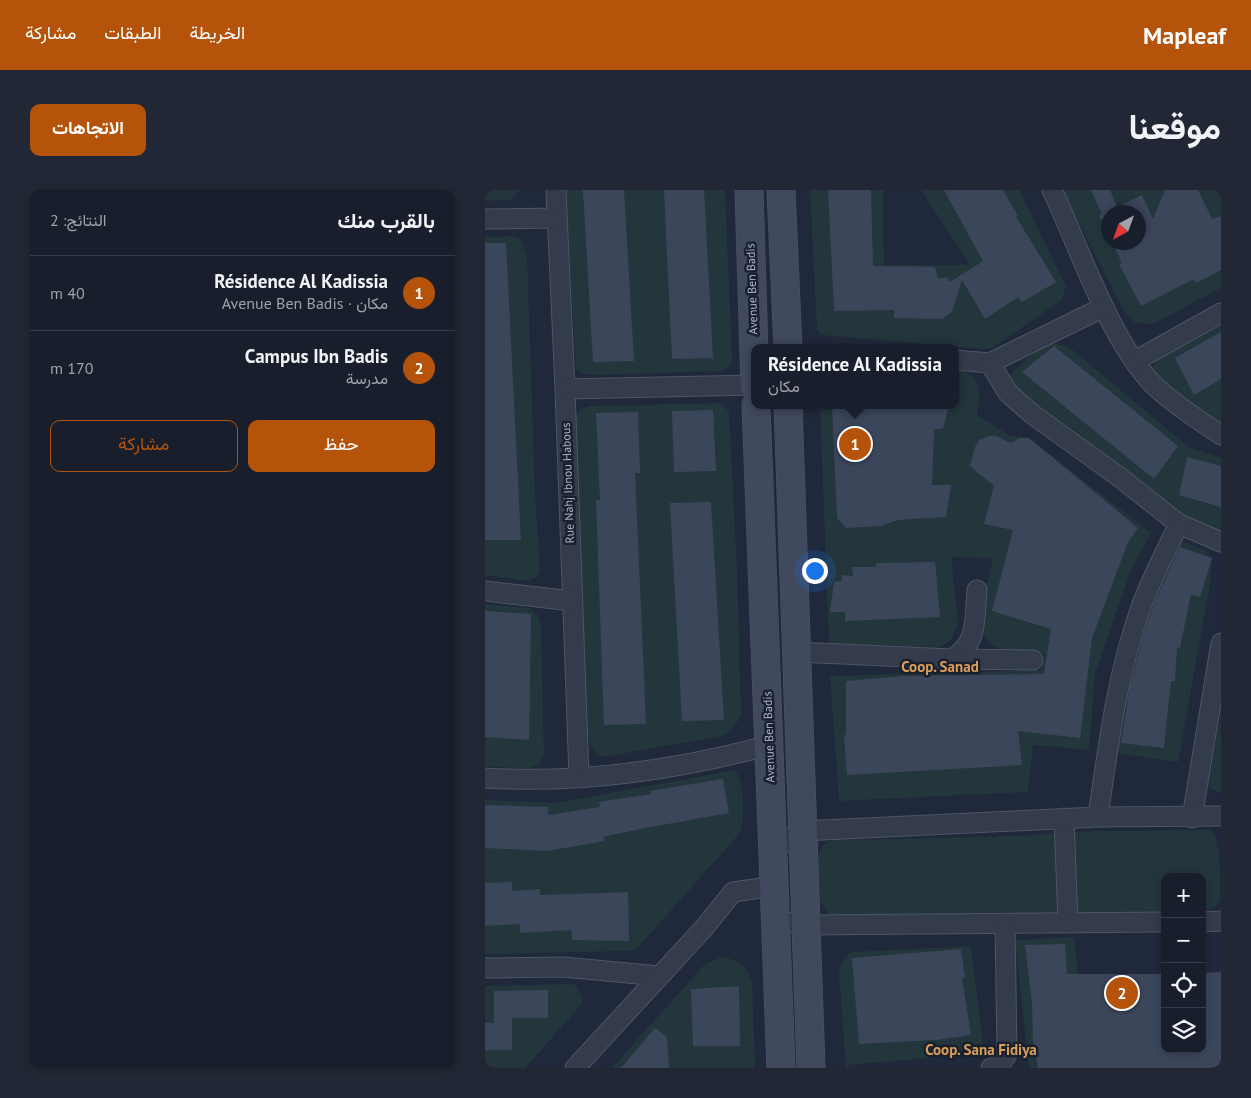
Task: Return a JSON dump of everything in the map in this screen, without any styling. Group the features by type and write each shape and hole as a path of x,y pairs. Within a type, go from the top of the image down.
{"main road":[{"name":"Avenue Ben Badis","path":"749,190 755,344"},
{"path":"781,190 788,344"},
{"name":"Avenue Ben Badis","path":"756,409 781,1068"},
{"path":"788,409 811,1068"}],"street":[{"name":"Rue Nahj Ibnou Habous","path":"556,190 579,776"},
{"path":"1053,190 1104,308 1135,361 1158,389 1221,435"},
{"path":"485,219 557,218"},
{"path":"959,360 990,363 1104,308"},
{"path":"1135,361 1221,313"},
{"path":"990,363 1008,393 1032,414 1111,470 1179,524 1221,542"},
{"path":"565,389 751,385"},
{"path":"1098,816 1112,721 1128,648 1141,605 1179,524"},
{"path":"952,659 964,652 972,639 977,590"},
{"path":"485,591 572,601"},
{"path":"1192,818 1221,649"},
{"path":"797,652 952,659 1033,660"},
{"path":"485,778 520,780 664,769 717,759 770,745"},
{"path":"774,849 802,831 1098,816 1192,818 1221,816"},
{"path":"1064,818 1068,923"},
{"path":"575,1068 590,1061 659,976 704,928 733,892 775,886"},
{"path":"776,920 806,925 1161,922"},
{"path":"1206,922 1221,921"},
{"path":"991,1068 999,1067 1008,1061 1005,924"},
{"path":"485,968 564,967 659,976"}],"shaded area":[{"path":"485,190 520,190 510,200 485,201"},
{"path":"566,190 725,190 732,359 730,365 723,371 598,375 584,374 576,369"},
{"path":"810,190 883,190 884,265 970,265 921,190 1019,190 1066,286 1062,300 992,348 982,349 959,347 959,344 924,344 821,335 817,330"},
{"path":"1062,190 1221,190 1221,288 1153,324 1136,323 1125,313"},
{"path":"515,236 521,239 527,256 535,493 540,570 537,577 528,581 485,575 485,237"},
{"path":"1221,325 1221,425 1171,390 1153,371 1153,365 1158,360"},
{"path":"1053,343 1069,347 1190,448 1221,458 1221,531 1182,519 1011,390 1004,379 1036,351"},
{"path":"959,369 964,371 978,385 977,415 1009,435 1029,438 1151,533 1131,570 1095,674 1089,750 1033,745 1028,792 839,801 830,676 1041,670 1045,654 1002,649 990,643 984,634 981,622 982,609 993,558 951,557 958,624 951,640 941,647 829,644 820,409 959,409"},
{"path":"721,403 729,412 737,570 741,716 730,732 721,736 604,757 591,747 584,722 574,418 581,409 589,406"},
{"path":"1185,543 1205,550 1212,558 1210,584 1178,762 1114,753 1130,673 1144,620 1164,569 1177,545"},
{"path":"485,604 530,608 539,618 541,628 544,756 538,765 528,769 485,766"},
{"path":"1221,714 1221,792 1211,790 1208,786"},
{"path":"734,770 738,775 743,800 743,819 740,833 634,950 485,954 485,800 557,803"},
{"path":"1212,830 1219,853 1220,901 1215,907 1206,910 1206,873 1161,873 1161,915 840,915 829,914 820,899 817,856 826,842 836,840 1017,836 1095,831"},
{"path":"1074,937 1088,1068 1029,1068 1015,940"},
{"path":"971,946 984,1051 952,1056 847,1065 850,1068 846,1068 839,974 841,964 846,956 852,952"},
{"path":"722,957 741,964 752,981 755,1068 612,1068 705,964"},
{"path":"574,984 582,996 582,1004 525,1068 485,1068 485,986"}],"building":[{"path":"583,190 624,190 634,361 593,362"},
{"path":"664,190 704,190 713,358 672,359"},
{"path":"828,190 871,190 873,266 935,267 938,279 947,277 950,282 983,261 944,190 1003,190 1018,216 1016,217 1056,282 1022,302 1018,297 985,319 962,280 952,312 942,319 894,318 894,310 834,311"},
{"path":"1091,190 1110,190 1116,205 1101,205 1101,212"},
{"path":"1165,190 1198,190 1212,219 1221,216 1221,270 1196,283 1194,279 1141,306 1119,264 1122,263 1116,250 1146,250 1146,205 1121,205 1142,195 1153,219"},
{"path":"485,243 506,243 521,540 485,540"},
{"path":"1221,332 1221,379 1194,395 1175,358"},
{"path":"1054,346 1178,446 1154,479 1022,372"},
{"path":"832,409 948,409 943,429 934,429 932,485 951,485 946,517 897,520 881,526 846,528 837,518"},
{"path":"713,410 716,471 674,472 672,411"},
{"path":"638,412 640,473 635,473 646,724 604,725 596,500 600,500 596,413"},
{"path":"989,436 997,436 1010,443 1020,438 1029,438 1138,528 1128,542 1092,638 1080,738 1018,731 1022,765 847,775 844,735 846,735 846,681 904,676 1044,674 1051,629 992,611 1013,530 984,524 994,486 970,466 975,447 980,440"},
{"path":"1187,457 1221,466 1221,507 1179,495"},
{"path":"711,502 724,720 682,721 670,503"},
{"path":"1180,547 1212,558 1200,597 1191,594 1180,648 1177,647 1175,681 1171,681 1164,748 1121,743 1130,687 1143,636 1155,601"},
{"path":"935,562 940,617 845,621 845,612 830,612 834,582 842,581 842,575 853,576 852,567 876,567 876,563"},
{"path":"485,611 531,614 529,740 485,737"},
{"path":"723,779 729,813 640,829 603,837 604,841 547,851 485,848 485,805 548,807 548,815 600,807 599,802 651,794 650,791"},
{"path":"512,882 512,891 540,889 540,895 628,892 629,941 572,940 571,930 520,933 520,924 485,926 485,883"},
{"path":"1065,944 1067,974 1161,974 1161,1053 1206,1053 1206,973 1221,972 1221,1068 1038,1068 1033,1041 1032,1003 1025,945"},
{"path":"961,949 965,978 962,978 971,1035 936,1040 859,1044 852,958"},
{"path":"739,986 740,1046 693,1046 691,989"},
{"path":"548,990 548,1018 512,1018 512,1050 485,1050 485,1023 494,1023 494,991"},
{"path":"655,1028 667,1037 669,1068 621,1068"}],"place":[{"name":"Résidence Al Kadissia","path":"855,444"},
{"name":"Campus Ibn Badis","path":"1122,993"}],"district":[{"name":"Coop. Sanad","path":"940,667"},
{"name":"Coop. Sana Fidiya","path":"981,1050"}]}
